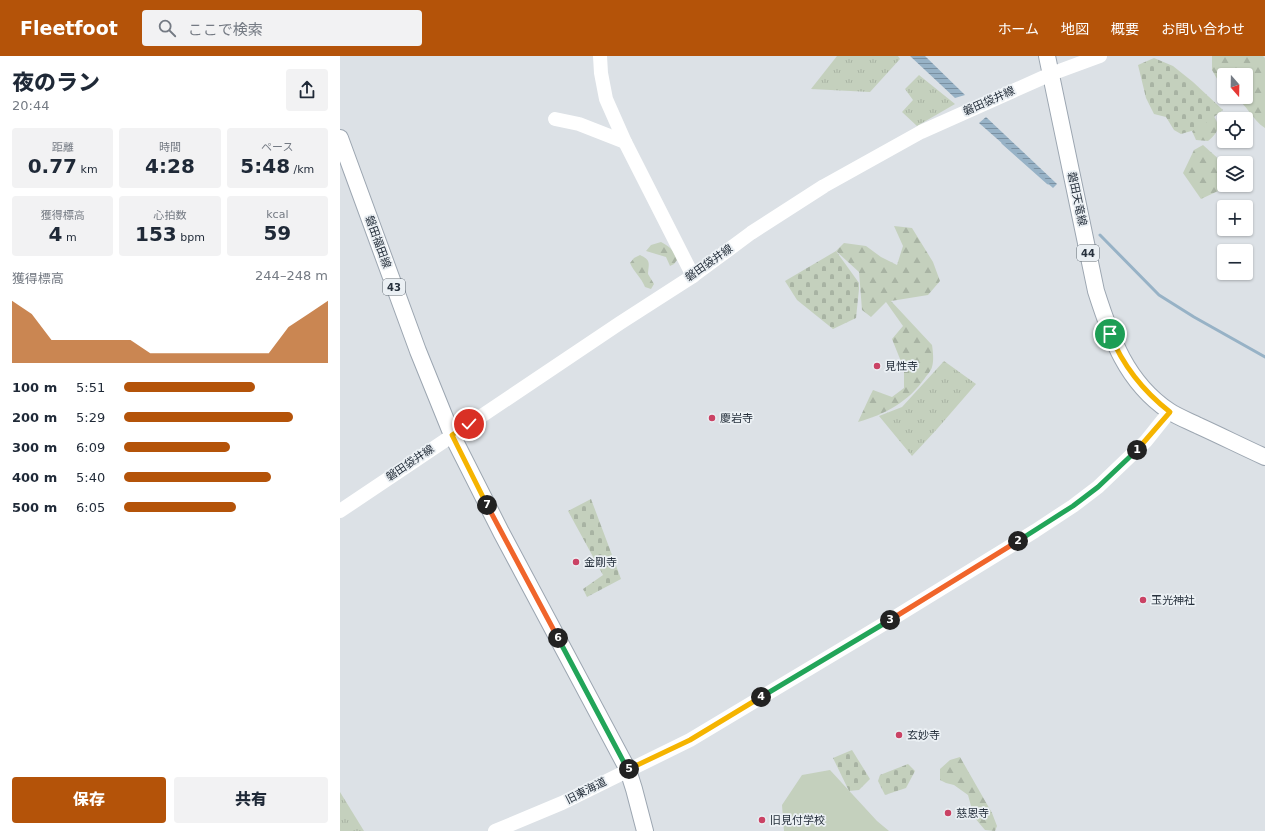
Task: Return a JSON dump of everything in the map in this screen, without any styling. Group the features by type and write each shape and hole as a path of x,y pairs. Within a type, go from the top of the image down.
{"main road":[{"name":"磐田天竜線","path":"1047,56 1096,292 1115,347 1132,374 1155,400 1170,412 1265,458"},
{"name":"磐田福田線","path":"340,138 418,351 452,435 501,532 628,770 645,831"}],"street":[{"path":"600,56 601,73 606,99 625,142 693,276"},
{"name":"磐田袋井線","path":"340,511 620,323 693,276 758,229 824,186 921,132 1051,74 1100,56"},
{"path":"555,119 579,124 625,142"},
{"name":"旧東海道","path":"495,831 562,803 696,736 877,628 1073,506 1098,487 1124,463 1170,412"}],"green space":[{"path":"837,56 898,56 900,59 870,92 811,89"},
{"path":"1212,56 1263,56 1265,58 1265,128 1253,117 1253,112 1249,112 1242,104 1253,104 1253,68 1217,68 1217,79 1212,70"},
{"path":"1154,58 1173,66 1193,82 1223,110 1217,112 1217,115 1198,129 1181,134 1174,130 1166,117 1154,114 1146,98 1138,65"},
{"path":"919,75 955,104 917,126 902,112 913,100 905,89"},
{"path":"1213,115 1217,123 1216,132 1208,141 1196,140 1192,131 1203,121"},
{"path":"1203,145 1217,158 1217,191 1201,199 1183,173 1194,150"},
{"path":"894,226 912,228 933,262 940,281 928,295 891,301 932,345 933,364 930,371 918,386 904,400 887,411 858,422 873,390 892,397 904,388 904,369 892,339 903,326 886,302 871,317 862,310 859,272 836,251 844,243 866,246 881,257 897,265 903,246"},
{"path":"661,242 671,249 676,257 677,260 670,266 666,257 646,251 651,245"},
{"path":"836,251 859,283 859,289 856,318 833,329 797,300 785,281"},
{"path":"640,255 648,260 648,274 654,284 651,289 645,287 630,263 634,258"},
{"path":"944,361 976,384 912,456 879,416 902,407"},
{"path":"591,499 621,579 587,597 583,589 603,575 568,511"},
{"path":"852,750 870,779 859,790 849,791 833,758"},
{"path":"960,757 992,813 997,826 995,831 985,830 974,817 968,795 954,785 940,780 940,769 950,760"},
{"path":"908,764 915,771 906,788 885,795 878,781 880,775"},
{"path":"830,770 877,821 889,831 784,831 782,805 802,775"},
{"path":"340,792 364,831 340,831"}],"water":[{"path":"910,56 925,56 965,95 955,98"},
{"path":"986,117 1057,184 1053,188 979,123"}],"waterway":[{"path":"1003,143 1048,183"},
{"path":"1100,235 1159,295 1194,317 1265,357"}],"place":[{"name":"見性寺","path":"877,366"},
{"name":"慶岩寺","path":"712,418"},
{"name":"金剛寺","path":"576,562"},
{"name":"玉光神社","path":"1143,600"},
{"name":"玄妙寺","path":"899,735"},
{"name":"慈恩寺","path":"948,813"},
{"name":"旧見付学校","path":"762,820"}],"route":[{"path":"469,424 452,435 501,532 628,770 690,740 887,622 1035,531 1073,506 1098,487 1124,463 1170,412 1142,387 1132,374 1115,347 1110,334"}]}
